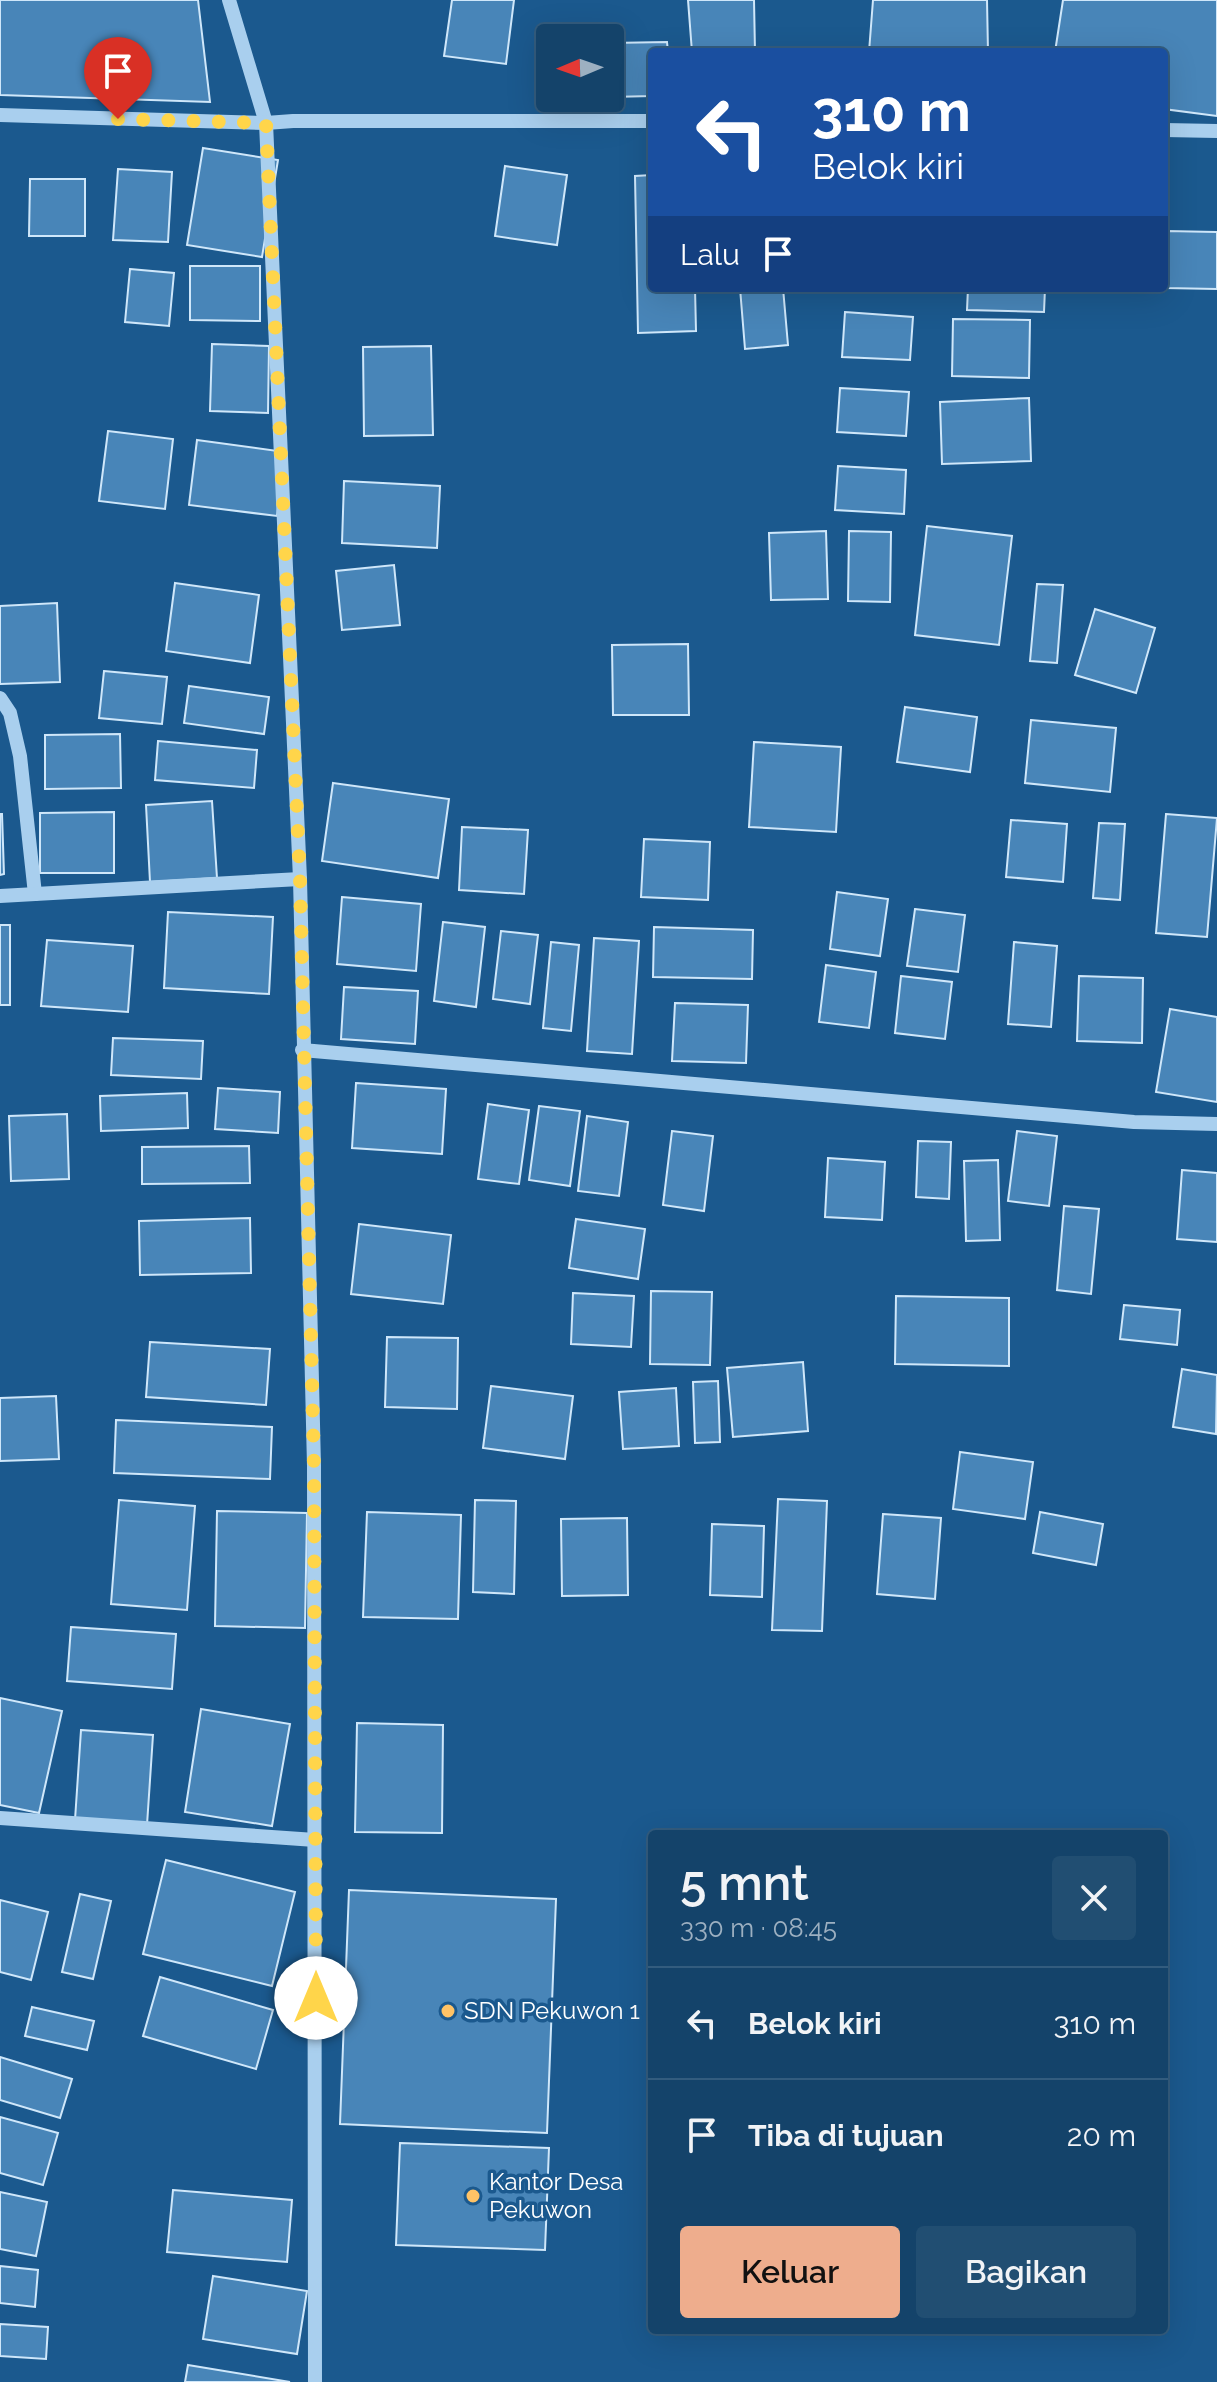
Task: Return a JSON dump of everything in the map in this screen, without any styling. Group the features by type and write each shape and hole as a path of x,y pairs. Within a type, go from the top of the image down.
{"street":[{"path":"229,0 266,123 300,879 314,1466 315,2382"},
{"path":"0,115 266,123 648,121"},
{"path":"1168,130 1217,131"},
{"path":"0,698 10,713 20,756 35,894"},
{"path":"0,896 300,879"},
{"path":"302,1050 1134,1122 1217,1124"},
{"path":"0,1818 315,1840"}],"building":[{"path":"0,0 198,0 210,102 0,95"},
{"path":"452,0 514,0 506,64 444,56"},
{"path":"688,0 754,0 755,48 692,48"},
{"path":"873,0 987,0 988,48 869,48"},
{"path":"1063,0 1217,0 1217,116 1168,110 1168,48 1056,48"},
{"path":"667,42 668,48 648,48 648,96 624,97 624,43"},
{"path":"203,148 278,160 262,257 187,245"},
{"path":"505,166 567,175 557,245 495,236"},
{"path":"118,169 172,172 168,242 113,240"},
{"path":"648,175 648,292 695,292 696,331 638,333 635,176"},
{"path":"30,179 85,179 85,236 29,236"},
{"path":"1168,231 1217,232 1217,289 1168,288"},
{"path":"190,266 260,266 260,321 190,320"},
{"path":"130,269 174,273 169,326 125,322"},
{"path":"740,292 783,292 788,345 745,349"},
{"path":"968,292 1045,292 1044,312 967,310"},
{"path":"845,312 913,317 910,360 842,357"},
{"path":"953,319 1030,320 1029,378 952,376"},
{"path":"212,344 269,346 268,413 210,411"},
{"path":"431,346 433,435 364,436 363,347"},
{"path":"840,388 909,392 906,436 837,432"},
{"path":"1029,398 1031,461 942,464 940,402"},
{"path":"108,431 173,439 165,509 99,501"},
{"path":"197,440 285,452 277,516 189,505"},
{"path":"838,466 906,470 904,514 835,510"},
{"path":"344,481 440,486 437,548 342,543"},
{"path":"927,526 1012,536 999,645 915,635"},
{"path":"826,531 828,599 771,600 769,533"},
{"path":"849,531 891,532 890,602 848,601"},
{"path":"394,565 400,625 342,630 336,571"},
{"path":"175,583 259,595 250,663 166,651"},
{"path":"1037,584 1063,585 1057,663 1030,661"},
{"path":"57,603 60,682 0,684 0,606"},
{"path":"1095,609 1155,628 1136,693 1075,675"},
{"path":"688,644 689,715 613,715 612,645"},
{"path":"104,671 167,677 162,724 99,718"},
{"path":"189,686 269,697 264,734 184,723"},
{"path":"905,707 977,717 970,772 897,762"},
{"path":"1031,720 1116,728 1110,792 1025,783"},
{"path":"120,734 121,788 45,789 45,735"},
{"path":"158,741 257,750 254,788 155,780"},
{"path":"754,742 841,747 836,832 749,827"},
{"path":"333,783 449,799 438,878 322,861"},
{"path":"212,801 217,878 150,882 146,805"},
{"path":"114,812 114,873 40,873 40,813"},
{"path":"0,814 4,874 0,875"},
{"path":"1166,814 1217,818 1207,937 1156,933"},
{"path":"1011,820 1067,824 1063,882 1006,877"},
{"path":"1099,823 1125,824 1120,900 1093,898"},
{"path":"462,827 528,830 524,894 459,890"},
{"path":"644,839 710,842 708,900 641,897"},
{"path":"837,892 888,899 880,956 830,949"},
{"path":"342,897 421,904 416,971 337,964"},
{"path":"915,909 965,915 958,972 907,966"},
{"path":"168,912 273,917 269,994 164,988"},
{"path":"443,922 485,927 476,1007 434,1001"},
{"path":"0,925 10,925 10,1005 0,1005"},
{"path":"654,927 753,930 752,979 653,977"},
{"path":"501,931 538,935 530,1004 493,999"},
{"path":"594,938 639,941 632,1054 587,1051"},
{"path":"47,940 133,946 128,1012 41,1006"},
{"path":"551,942 579,945 571,1031 543,1028"},
{"path":"1014,942 1057,946 1051,1027 1008,1024"},
{"path":"826,965 876,972 869,1028 819,1022"},
{"path":"901,976 952,982 945,1039 895,1033"},
{"path":"1079,976 1143,978 1142,1043 1077,1041"},
{"path":"344,987 418,991 415,1044 341,1039"},
{"path":"675,1003 748,1005 746,1063 672,1061"},
{"path":"1170,1009 1217,1017 1217,1102 1156,1092"},
{"path":"113,1038 203,1041 201,1079 111,1075"},
{"path":"356,1083 446,1089 442,1154 352,1148"},
{"path":"218,1088 280,1092 278,1133 215,1129"},
{"path":"187,1093 188,1128 101,1131 100,1096"},
{"path":"488,1104 529,1110 519,1184 478,1179"},
{"path":"539,1106 580,1111 570,1186 529,1180"},
{"path":"67,1114 69,1179 11,1181 9,1116"},
{"path":"587,1116 628,1122 619,1196 578,1191"},
{"path":"672,1131 713,1136 704,1211 663,1205"},
{"path":"1017,1131 1057,1136 1049,1206 1008,1201"},
{"path":"918,1141 951,1142 949,1199 916,1197"},
{"path":"249,1146 250,1183 142,1184 142,1147"},
{"path":"828,1158 885,1162 882,1220 825,1217"},
{"path":"998,1160 1000,1240 966,1241 964,1161"},
{"path":"1182,1170 1217,1173 1217,1242 1177,1239"},
{"path":"1064,1206 1099,1209 1091,1294 1057,1290"},
{"path":"250,1218 251,1273 140,1275 139,1221"},
{"path":"576,1219 645,1229 638,1279 569,1268"},
{"path":"359,1224 451,1235 443,1304 351,1294"},
{"path":"651,1291 712,1292 710,1365 650,1364"},
{"path":"573,1293 634,1296 631,1347 571,1344"},
{"path":"896,1296 1009,1298 1009,1366 895,1364"},
{"path":"1124,1305 1180,1310 1177,1345 1120,1339"},
{"path":"387,1337 458,1338 457,1409 385,1407"},
{"path":"150,1342 270,1349 266,1405 146,1397"},
{"path":"803,1362 808,1431 733,1437 727,1368"},
{"path":"1182,1369 1217,1375 1216,1434 1173,1427"},
{"path":"718,1381 720,1442 695,1443 693,1382"},
{"path":"491,1386 573,1396 565,1459 483,1448"},
{"path":"676,1388 679,1446 623,1449 619,1392"},
{"path":"56,1396 59,1459 0,1461 0,1398"},
{"path":"116,1420 272,1427 270,1479 114,1473"},
{"path":"960,1452 1033,1462 1025,1519 953,1509"},
{"path":"778,1499 827,1501 822,1631 772,1630"},
{"path":"119,1500 195,1506 187,1610 111,1604"},
{"path":"475,1500 516,1501 514,1594 473,1592"},
{"path":"217,1511 307,1513 305,1628 215,1626"},
{"path":"367,1512 461,1515 458,1619 363,1617"},
{"path":"1040,1512 1103,1524 1096,1565 1033,1553"},
{"path":"883,1514 941,1518 935,1599 877,1594"},
{"path":"627,1518 628,1595 562,1596 561,1519"},
{"path":"712,1524 764,1526 762,1597 710,1595"},
{"path":"71,1627 176,1634 172,1689 67,1681"},
{"path":"0,1698 62,1711 39,1813 0,1805"},
{"path":"201,1709 290,1724 272,1826 185,1812"},
{"path":"357,1723 443,1725 442,1833 355,1832"},
{"path":"81,1730 153,1735 147,1825 75,1820"},
{"path":"166,1860 295,1892 272,1986 143,1954"},
{"name":"SDN Pekuwon 1","path":"349,1890 556,1899 547,2133 340,2124"},
{"path":"80,1894 111,1901 93,1979 62,1972"},
{"path":"0,1900 48,1912 31,1980 0,1972"},
{"path":"160,1977 273,2010 256,2069 143,2036"},
{"path":"32,2007 94,2021 87,2050 25,2036"},
{"path":"0,2057 72,2079 60,2118 0,2100"},
{"path":"0,2117 58,2133 43,2185 0,2173"},
{"name":"Kantor Desa Pekuwon","path":"400,2143 549,2148 545,2250 396,2245"},
{"path":"173,2190 292,2200 287,2262 167,2252"},
{"path":"0,2192 47,2202 36,2256 0,2249"},
{"path":"0,2266 38,2270 35,2307 0,2303"},
{"path":"213,2276 307,2291 297,2354 203,2339"},
{"path":"0,2324 48,2327 46,2359 0,2356"},
{"path":"188,2365 290,2382 185,2382"}],"place":[{"name":"SDN Pekuwon 1","path":"448,2011"},
{"name":"Kantor Desa Pekuwon","path":"473,2196"}],"route":[{"path":"118,119 266,123 300,879 314,1466 316,1998"}]}
